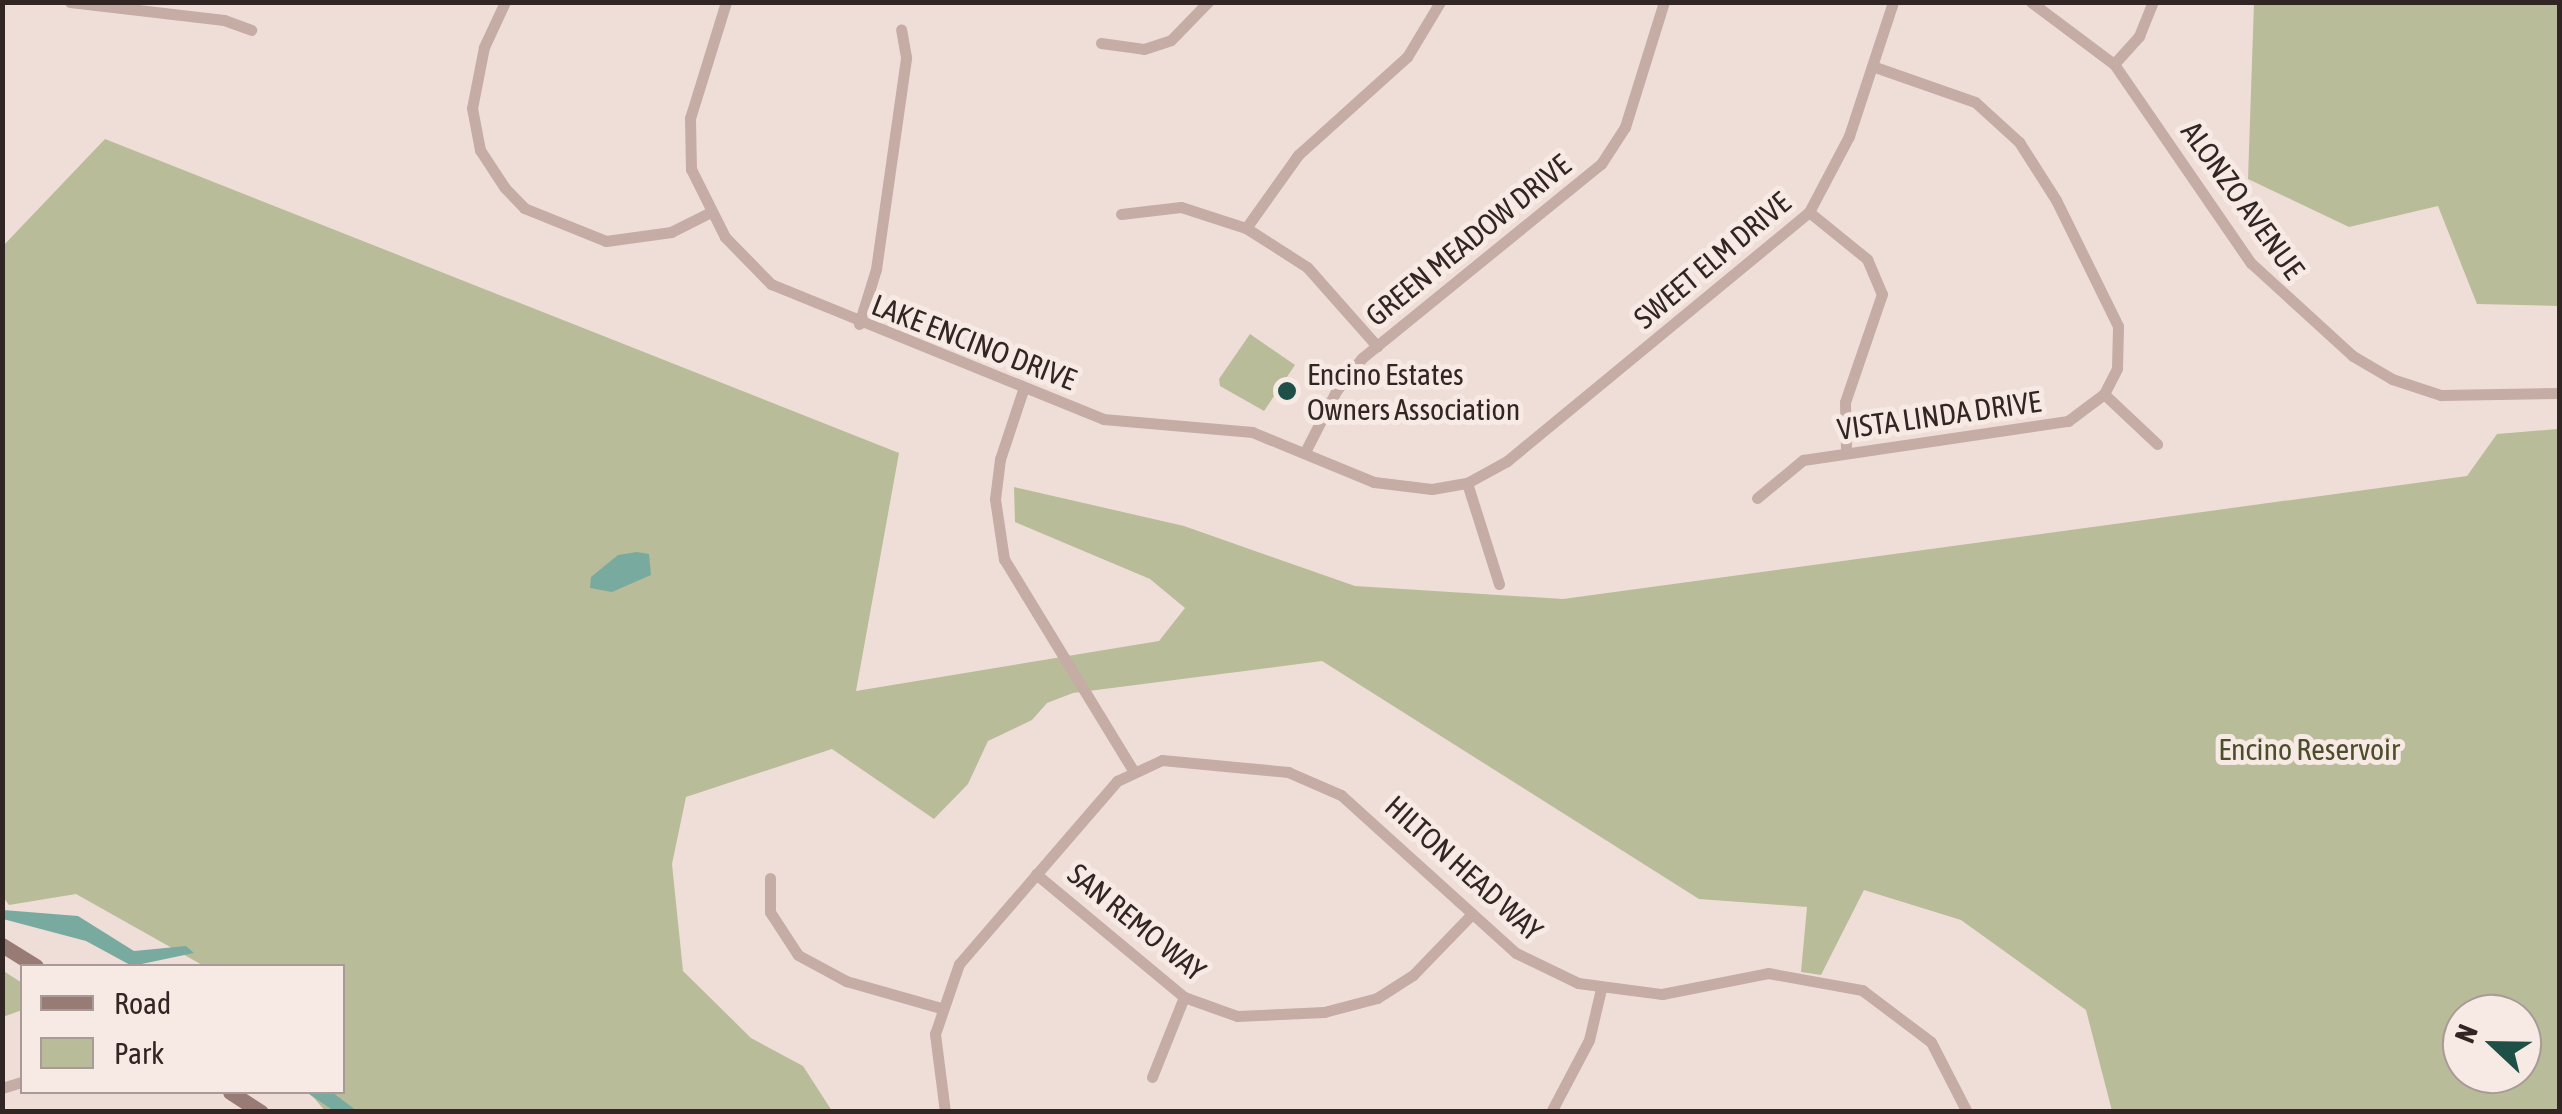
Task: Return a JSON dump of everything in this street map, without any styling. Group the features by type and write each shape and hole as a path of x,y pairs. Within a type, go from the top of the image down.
{"main road":[{"path":"2,944 33,964"},
{"path":"233,1094 261,1112"}],"street":[{"path":"70,2 224,20 251,30"},
{"path":"505,2 484,46 472,108 480,150 505,188 524,208 606,241 671,232 709,214"},
{"name":"LAKE ENCINO DRIVE","path":"726,2 690,118 692,168 709,214 771,284 859,324 1103,419 1252,432 1306,450 1385,485 1432,490 1467,483"},
{"path":"1100,43 1144,48 1171,40 1208,2"},
{"path":"1246,228 1298,155 1407,57 1440,2"},
{"name":"GREEN MEADOW DRIVE","path":"1306,450 1336,391 1376,346 1601,164 1624,126 1664,2"},
{"name":"SWEET ELM DRIVE","path":"1467,483 1507,462 1809,212 1831,178 1893,2"},
{"name":"ALONZO AVENUE","path":"2031,2 2114,64 2251,263 2353,356 2392,379 2442,395 2560,393"},
{"path":"2114,64 2139,36 2154,2"},
{"path":"859,324 876,269 904,75 901,30"},
{"path":"1872,66 1975,102 1999,120 2036,166 2118,326 2117,368 2104,394 2158,444"},
{"path":"1121,214 1181,206 1246,228 1307,267 1376,346"},
{"path":"1809,212 1866,259 1882,294 1846,402 1846,452"},
{"path":"945,1112 934,1060 941,1008 959,964 1132,769 1059,647 1010,576 1000,540 1000,459 1024,390"},
{"name":"VISTA LINDA DRIVE","path":"1756,498 1803,460 2041,428 2086,412 2104,394"},
{"path":"1467,483 1499,584"},
{"name":"HILTON HEAD WAY","path":"1132,769 1162,760 1260,768 1314,782 1368,814 1472,914 1530,963 1600,989 1662,994 1768,973 1850,986 1890,1006 1931,1042 1967,1112"},
{"name":"SAN REMO WAY","path":"1036,874 1184,997 1237,1016 1352,1007 1412,976 1472,914"},
{"path":"770,878 770,912 798,955 846,981 941,1008"},
{"path":"1551,1112 1589,1040 1600,989"},
{"path":"1152,1077 1184,997"}],"green space":[{"path":"2254,3 2559,3 2559,306 2477,304 2438,206 2349,227 2248,179"},
{"name":"Encino Reservoir","path":"105,139 899,453 856,691 1159,641 1185,608 1150,579 1015,522 1014,487 1184,526 1355,586 1563,599 2467,476 2497,434 2558,429 2559,1111 2112,1111 2086,1010 1961,920 1864,890 1821,975 1801,972 1807,907 1699,899 1322,661 1073,693 1047,703 1032,720 988,741 968,784 934,819 832,749 686,797 672,864 683,971 751,1038 803,1066 832,1111 325,1111 311,1094 345,1094 345,964 200,964 76,894 9,905 3,897 2,247"},
{"path":"1250,334 1295,365 1264,411 1220,386 1219,379"},
{"path":"2,970 20,982 20,1011 3,1017"}],"water":[{"path":"649,554 651,575 612,592 590,588 591,577 618,555"},
{"path":"3,910 78,916 134,951 186,946 194,953 128,964 86,941 3,919"},
{"path":"309,1094 335,1094 357,1111 334,1111"}],"place":[{"name":"Encino Estates Owners Association","path":"1287,391"}]}
